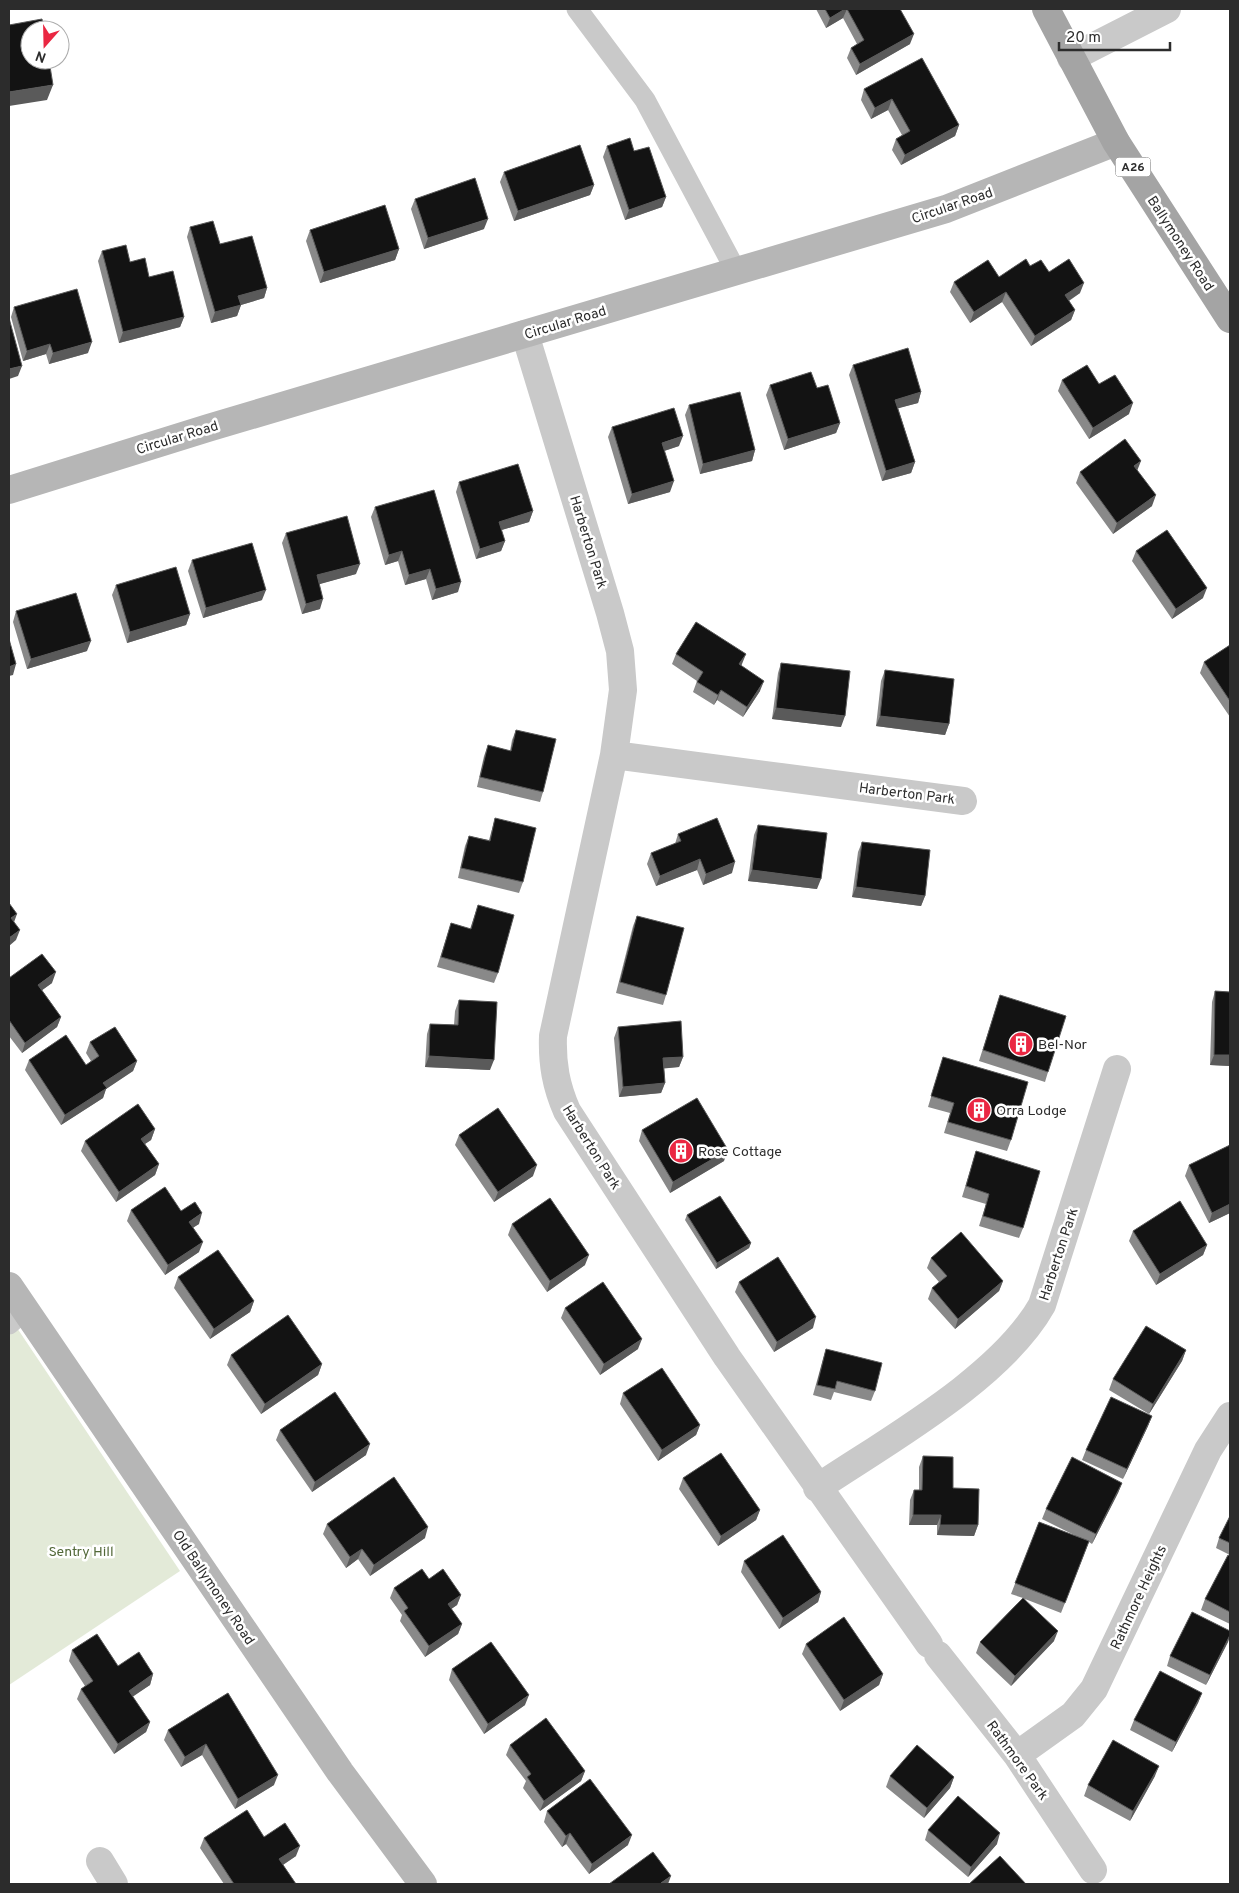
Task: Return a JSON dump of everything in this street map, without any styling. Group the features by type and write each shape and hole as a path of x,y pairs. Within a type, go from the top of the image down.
{"main road":[{"name":"Ballymoney Road","path":"1046,9 1116,142 1230,320"}],"street":[{"path":"1072,58 1167,9"},
{"name":"Circular Road","path":"9,490 208,428 946,209 1116,142"},
{"name":"Harberton Park","path":"526,334 610,613 620,651 623,690 614,755 554,1036 552,1056 555,1077 567,1111 727,1357 818,1488 934,1649"},
{"name":"Harberton Park","path":"614,755 963,801"},
{"name":"Harberton Park","path":"818,1488 950,1399 993,1363 1031,1323 1042,1305 1117,1069"},
{"name":"Old Ballymoney Road","path":"9,1286 17,1317 340,1772 423,1884"},
{"name":"Rathmore Heights","path":"1017,1755 1072,1715 1094,1689 1208,1450 1230,1416"},
{"name":"Rathmore Park","path":"934,1649 1017,1755 1092,1870"},
{"path":"100,1861 114,1884"}],"lane":[{"path":"577,9 645,100 736,271"}],"green space":[{"name":"Sentry Hill","path":"9,1316 180,1571 9,1685"}],"building":[{"path":"825,9 845,9 830,18"},
{"path":"847,9 900,9 914,34 860,64 851,48 864,40"},
{"path":"20,23 20,70 51,70 53,85 9,92 9,25"},
{"path":"922,58 959,125 905,155 896,139 910,131 892,99 875,108 864,89"},
{"path":"630,138 634,151 649,147 666,197 629,210 607,146"},
{"path":"580,145 594,185 518,211 504,172"},
{"path":"475,178 488,219 428,238 415,199"},
{"path":"385,205 399,249 324,272 310,230"},
{"path":"213,221 220,244 252,236 267,288 238,296 241,305 215,312 190,227"},
{"path":"126,245 130,262 145,258 149,277 173,271 184,317 123,332 102,251"},
{"path":"1026,259 1030,266 1041,260 1049,272 1069,259 1084,283 1065,295 1075,310 1035,336 1006,292 974,312 954,282 988,260 999,277"},
{"path":"77,289 92,342 53,353 50,344 27,351 14,307"},
{"path":"9,318 22,366 9,369"},
{"path":"908,348 921,392 895,400 915,462 886,471 853,365"},
{"path":"1087,365 1099,384 1115,375 1133,403 1093,428 1062,380"},
{"path":"811,372 817,388 828,385 840,423 788,439 770,385"},
{"path":"740,392 755,450 703,464 689,405"},
{"path":"674,408 683,436 662,443 674,481 632,494 612,427"},
{"path":"1125,439 1141,461 1134,466 1156,495 1117,523 1080,472"},
{"path":"518,464 533,511 499,522 505,541 480,549 459,482"},
{"path":"434,490 461,582 436,589 430,569 409,575 402,551 389,555 375,507"},
{"path":"347,516 360,564 317,575 323,599 306,604 286,533"},
{"path":"1167,530 1207,588 1176,609 1136,551"},
{"path":"252,543 266,590 206,608 192,560"},
{"path":"176,567 190,614 130,632 116,585"},
{"path":"76,593 91,641 31,659 16,611"},
{"path":"696,622 746,654 739,664 764,681 747,707 721,690 718,695 697,682 703,672 676,654"},
{"path":"9,639 16,664 9,667"},
{"path":"1230,645 1230,701 1204,662"},
{"path":"781,663 850,671 845,716 776,708"},
{"path":"885,670 954,679 949,724 880,716"},
{"path":"516,730 556,739 543,792 480,777 488,745 511,751"},
{"path":"495,818 536,828 523,882 461,868 469,836 490,841"},
{"path":"717,818 735,862 706,874 700,859 660,876 651,853 681,841 678,834"},
{"path":"758,825 827,833 821,879 752,870"},
{"path":"862,842 930,850 925,896 856,887"},
{"path":"9,903 17,914 11,918 20,930 9,938"},
{"path":"478,905 514,915 498,973 441,957 451,923 471,929"},
{"path":"637,916 684,928 666,995 620,982"},
{"path":"42,954 56,972 38,985 61,1017 25,1043 9,1020 9,978"},
{"path":"1215,991 1230,992 1230,1055 1214,1055"},
{"name":"Bel-Nor","path":"1000,995 1066,1016 1048,1072 983,1050"},
{"path":"459,1000 497,1002 494,1060 429,1056 430,1024 458,1025"},
{"path":"681,1021 683,1057 663,1058 665,1083 623,1087 618,1027"},
{"path":"115,1027 137,1061 103,1083 107,1088 65,1115 29,1060 66,1035 86,1065 99,1056 90,1042"},
{"name":"Orra Lodge","path":"943,1057 1028,1082 1011,1140 948,1122 954,1103 931,1096"},
{"name":"Rose Cottage","path":"697,1098 728,1150 673,1182 642,1130"},
{"path":"138,1104 155,1129 141,1139 159,1164 119,1192 85,1141"},
{"path":"498,1108 537,1165 498,1192 459,1135"},
{"path":"1230,1145 1230,1204 1212,1213 1189,1165"},
{"path":"976,1151 1040,1171 1023,1228 983,1216 989,1194 966,1186"},
{"path":"165,1187 181,1211 195,1202 202,1213 189,1222 203,1242 168,1265 131,1210"},
{"path":"720,1196 751,1243 717,1263 687,1215"},
{"path":"550,1198 589,1255 550,1281 512,1224"},
{"path":"1180,1201 1207,1245 1160,1274 1133,1231"},
{"path":"961,1232 1003,1281 958,1319 932,1288 947,1276 931,1258"},
{"path":"218,1250 254,1301 214,1329 178,1277"},
{"path":"778,1257 816,1317 777,1342 739,1282"},
{"path":"603,1282 642,1339 604,1364 565,1308"},
{"path":"288,1315 322,1364 265,1404 231,1355"},
{"path":"1146,1326 1186,1350 1153,1404 1113,1379"},
{"path":"826,1349 882,1363 875,1391 837,1381 835,1389 817,1385"},
{"path":"662,1368 700,1425 662,1450 623,1393"},
{"path":"335,1392 370,1444 315,1482 280,1430"},
{"path":"1111,1397 1152,1416 1127,1469 1086,1450"},
{"path":"721,1453 760,1510 721,1536 683,1478"},
{"path":"923,1456 953,1457 953,1488 979,1489 978,1525 940,1525 941,1515 913,1515 914,1490 922,1490"},
{"path":"1072,1457 1122,1483 1096,1534 1046,1509"},
{"path":"394,1477 428,1527 374,1565 362,1549 350,1557 327,1524"},
{"path":"1230,1516 1230,1543 1219,1538"},
{"path":"1039,1522 1089,1541 1065,1603 1015,1583"},
{"path":"783,1535 821,1592 783,1618 744,1561"},
{"path":"1228,1555 1230,1556 1230,1612 1205,1599"},
{"path":"422,1569 429,1579 443,1569 461,1595 448,1604 462,1624 429,1646 404,1611 408,1608 394,1588"},
{"path":"1023,1598 1058,1631 1015,1676 980,1642"},
{"path":"1192,1612 1230,1631 1230,1635 1210,1675 1170,1656"},
{"path":"844,1617 883,1674 844,1700 806,1644"},
{"path":"97,1634 118,1666 139,1652 153,1674 129,1691 150,1722 118,1744 81,1689 93,1681 72,1650"},
{"path":"491,1642 529,1695 488,1724 452,1669"},
{"path":"1160,1671 1202,1693 1176,1742 1134,1720"},
{"path":"228,1693 278,1775 238,1799 206,1744 185,1757 168,1730"},
{"path":"546,1718 585,1771 544,1801 527,1777 531,1774 510,1745"},
{"path":"1113,1740 1159,1766 1133,1811 1088,1785"},
{"path":"917,1745 954,1777 927,1808 890,1776"},
{"path":"590,1779 632,1835 592,1864 570,1833 566,1836 547,1811"},
{"path":"958,1796 1000,1833 971,1867 928,1830"},
{"path":"247,1810 264,1837 285,1823 300,1846 279,1859 296,1884 234,1884 204,1838"},
{"path":"653,1852 671,1876 662,1884 609,1884"},
{"path":"1000,1856 1026,1884 969,1884"}],"place":[{"name":"Bel-Nor","path":"1021,1044"},
{"name":"Orra Lodge","path":"979,1110"},
{"name":"Rose Cottage","path":"681,1151"}]}
